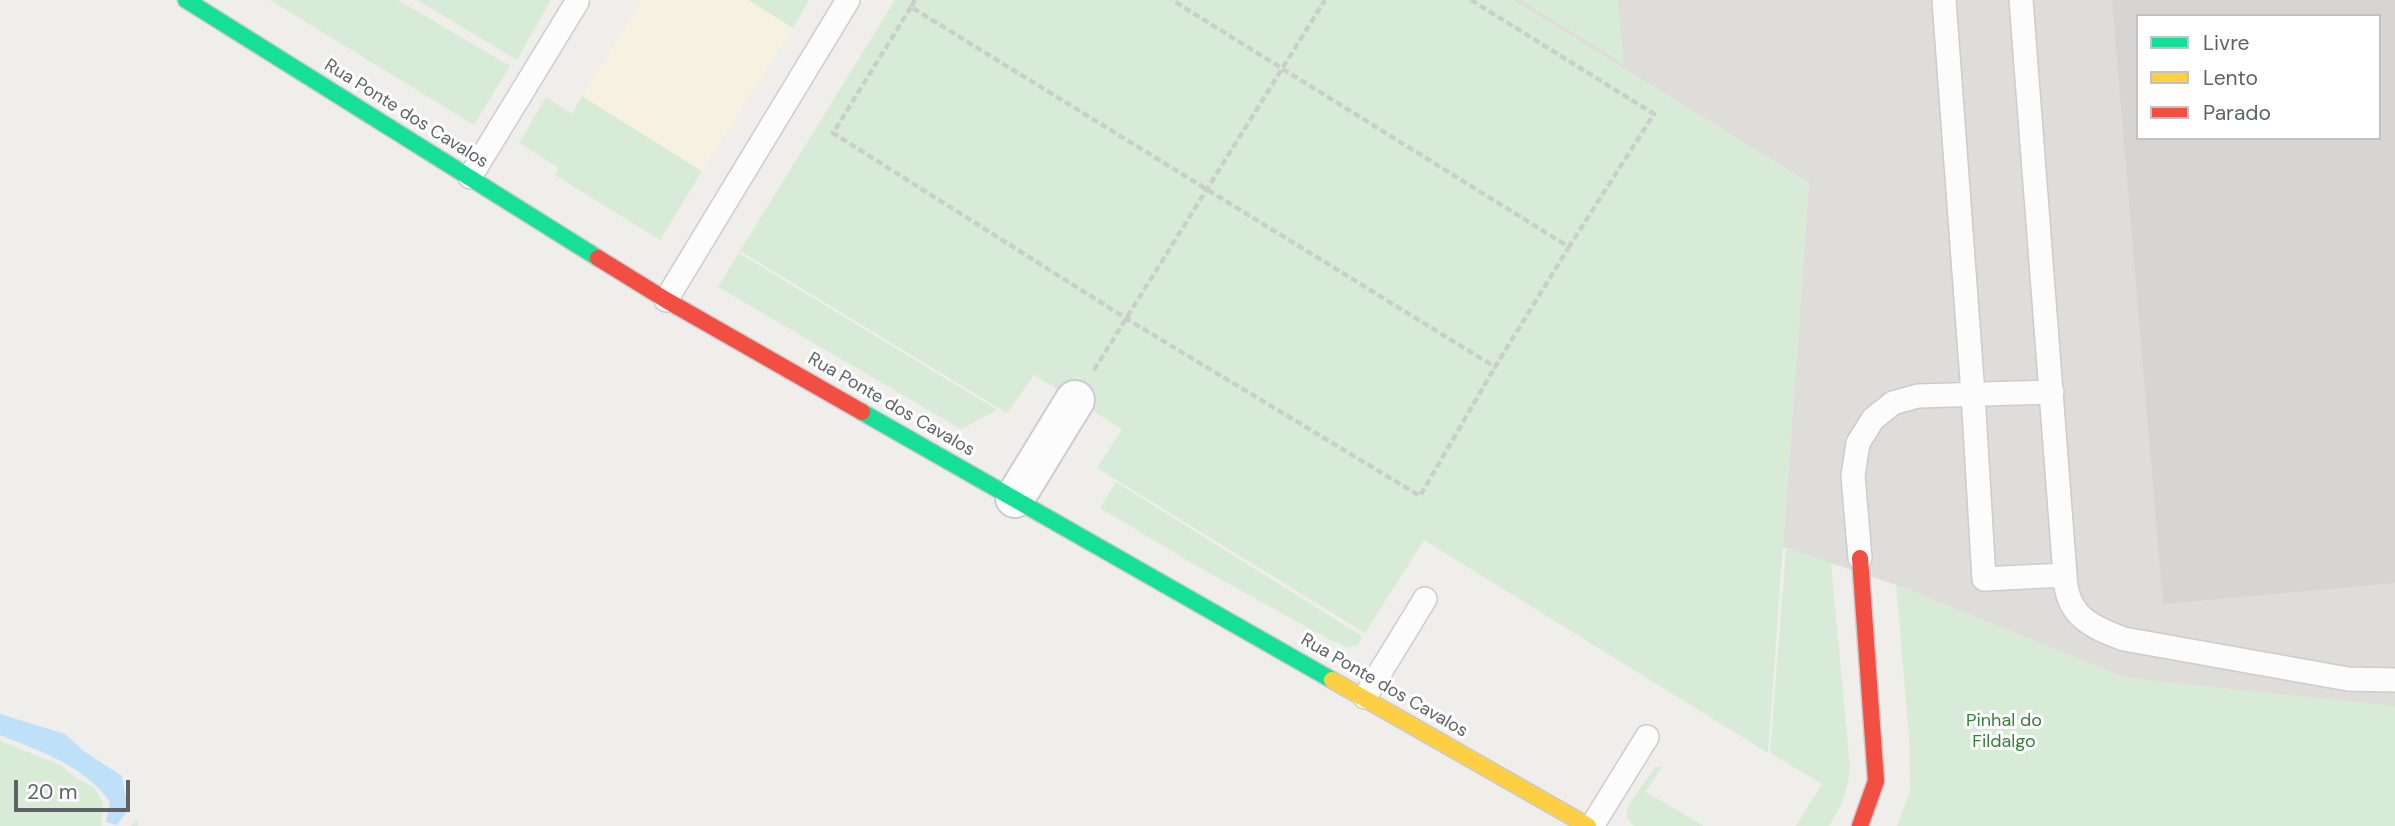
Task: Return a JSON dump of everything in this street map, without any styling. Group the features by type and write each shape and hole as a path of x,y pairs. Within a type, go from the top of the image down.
{"street":[{"name":"Rua Ponte dos Cavalos","path":"186,0 666,300 1590,826"},
{"path":"1015,498 1075,400"},
{"path":"1860,558 1876,781 1860,826"}],"lane":[{"path":"666,300 848,0"},
{"path":"1944,0 1984,579 2065,575"},
{"path":"2021,0 2065,590 2070,604 2080,616 2101,631 2124,639 2348,679 2395,680"},
{"path":"470,177 577,2"},
{"path":"1860,558 1853,476 1858,443 1872,419 1893,403 1918,396 2052,392"},
{"path":"1365,697 1425,599"},
{"path":"1590,826 1647,737"}],"path":[{"path":"915,0 833,133 1127,319 1420,496 1495,367 1654,114 1471,0"},
{"path":"1172,0 1569,247"},
{"path":"1075,400 1325,0"},
{"path":"911,7 1495,367"}],"shaded area":[{"path":"1513,0 2395,0 2395,707 2126,678 1896,585 1783,547 1809,183"}],"green space":[{"path":"270,0 398,0 510,66 474,125"},
{"path":"417,0 551,0 517,60"},
{"path":"748,0 809,0 793,28"},
{"path":"895,0 1513,0 1809,183 1768,753 1424,540 1365,633 1097,468 1122,429 1034,375 1007,413 740,251"},
{"path":"1520,0 1618,0 1624,64"},
{"path":"582,96 702,171 660,240 555,175 559,168 519,143 546,97 572,114"},
{"path":"739,253 997,410 961,429 718,287"},
{"path":"1116,482 1362,636 1359,644 1349,648 1328,639 1100,508"},
{"path":"1786,548 1831,563 1850,768 1843,799 1829,826 1796,826 1822,784 1770,753"},
{"name":"Pinhal do Fildalgo","path":"1896,585 2126,678 2395,706 2395,826 1897,826 1910,791 1909,736"},
{"path":"0,741 61,765 77,779 94,787 103,803 101,826 0,826"},
{"path":"1655,767 1662,767 1646,792 1704,826 1635,826 1630,822 1628,807"}],"sand":[{"path":"642,0 748,0 793,28 702,171 582,96"}],"water":[{"path":"0,714 65,734 85,752 122,776 128,810 117,825 106,822 110,802 100,789 75,769 0,735"}],"building":[{"path":"2112,0 2395,0 2395,583 2163,604"}],"traffic: fast":[{"path":"186,0 598,258"},
{"path":"862,412 1332,680"}],"traffic: slow":[{"path":"1332,680 1588,826"}],"traffic: jam":[{"path":"598,258 862,412"},
{"path":"1860,558 1876,781 1860,826"}]}
